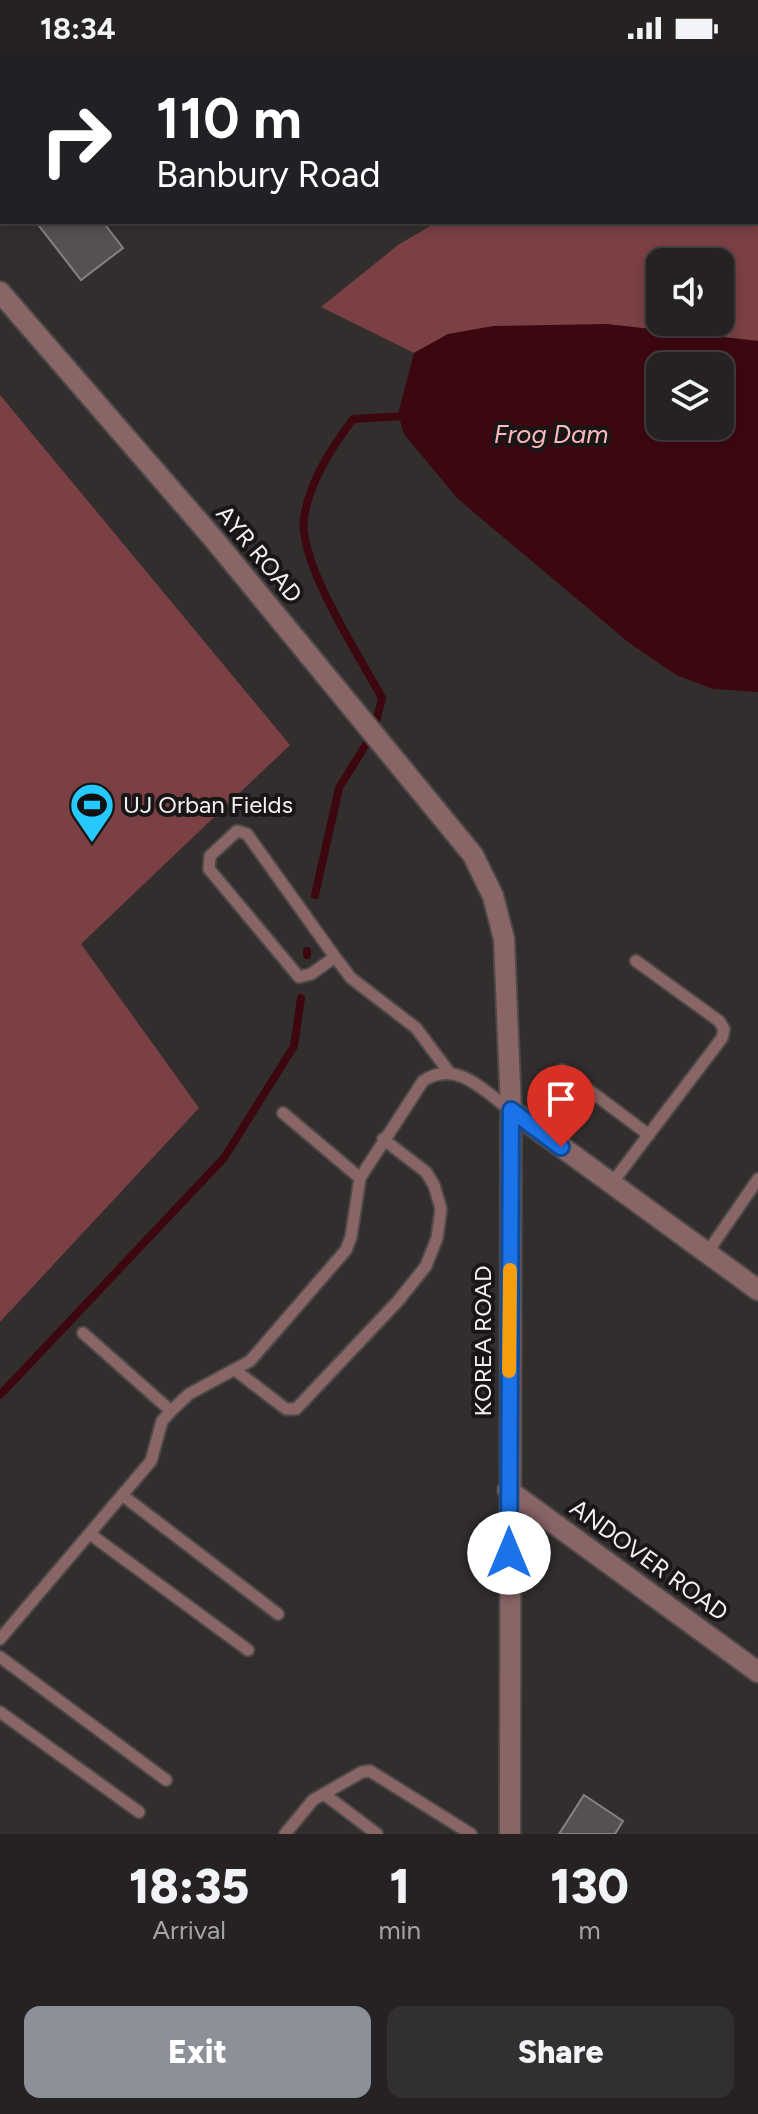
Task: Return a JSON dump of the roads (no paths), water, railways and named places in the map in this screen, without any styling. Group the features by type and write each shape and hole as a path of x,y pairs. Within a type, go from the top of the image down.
{"street":[{"name":"AYR ROAD","path":"0,292 212,537 473,855"},
{"name":"KOREA ROAD","path":"473,855 493,896 504,939 511,1110 508,1490 510,1834"},
{"path":"511,1110 758,1290"},
{"name":"ANDOVER ROAD","path":"508,1490 758,1672"}],"lane":[{"path":"335,957 311,974 299,977 209,869 210,856 237,831 247,834 351,978 416,1028 449,1072"},
{"path":"612,1183 722,1038 724,1029 719,1021 636,961"},
{"path":"562,1070 649,1135"},
{"path":"0,1639 151,1461 162,1421 189,1394 250,1361 346,1250 351,1237 360,1178 423,1081 435,1073 449,1072 465,1078 511,1110"},
{"path":"283,1113 360,1178"},
{"path":"235,1370 286,1409 296,1409 398,1301 426,1266 437,1238 441,1209 434,1185 426,1172 383,1139"},
{"path":"707,1253 758,1179"},
{"path":"83,1333 171,1411"},
{"path":"122,1495 278,1614"},
{"path":"90,1534 248,1650"},
{"path":"0,1657 166,1780"},
{"path":"0,1712 139,1812"},
{"path":"285,1834 306,1806 362,1772 370,1771 471,1834"},
{"path":"324,1794 377,1834"}],"water":[{"name":"Frog Dam","path":"606,324 646,328 646,336 713,336 758,341 758,692 713,689 676,675 628,642 458,499 404,434 398,414 414,353 448,334 493,326"}],"waterway":[{"path":"315,895 339,788 373,733 382,698 320,584 305,537 304,518 316,478 353,419 406,416"},
{"path":"0,1395 224,1158 294,1046 301,998"}],"place":[{"name":"UJ Orban Fields","path":"92,844"}]}
